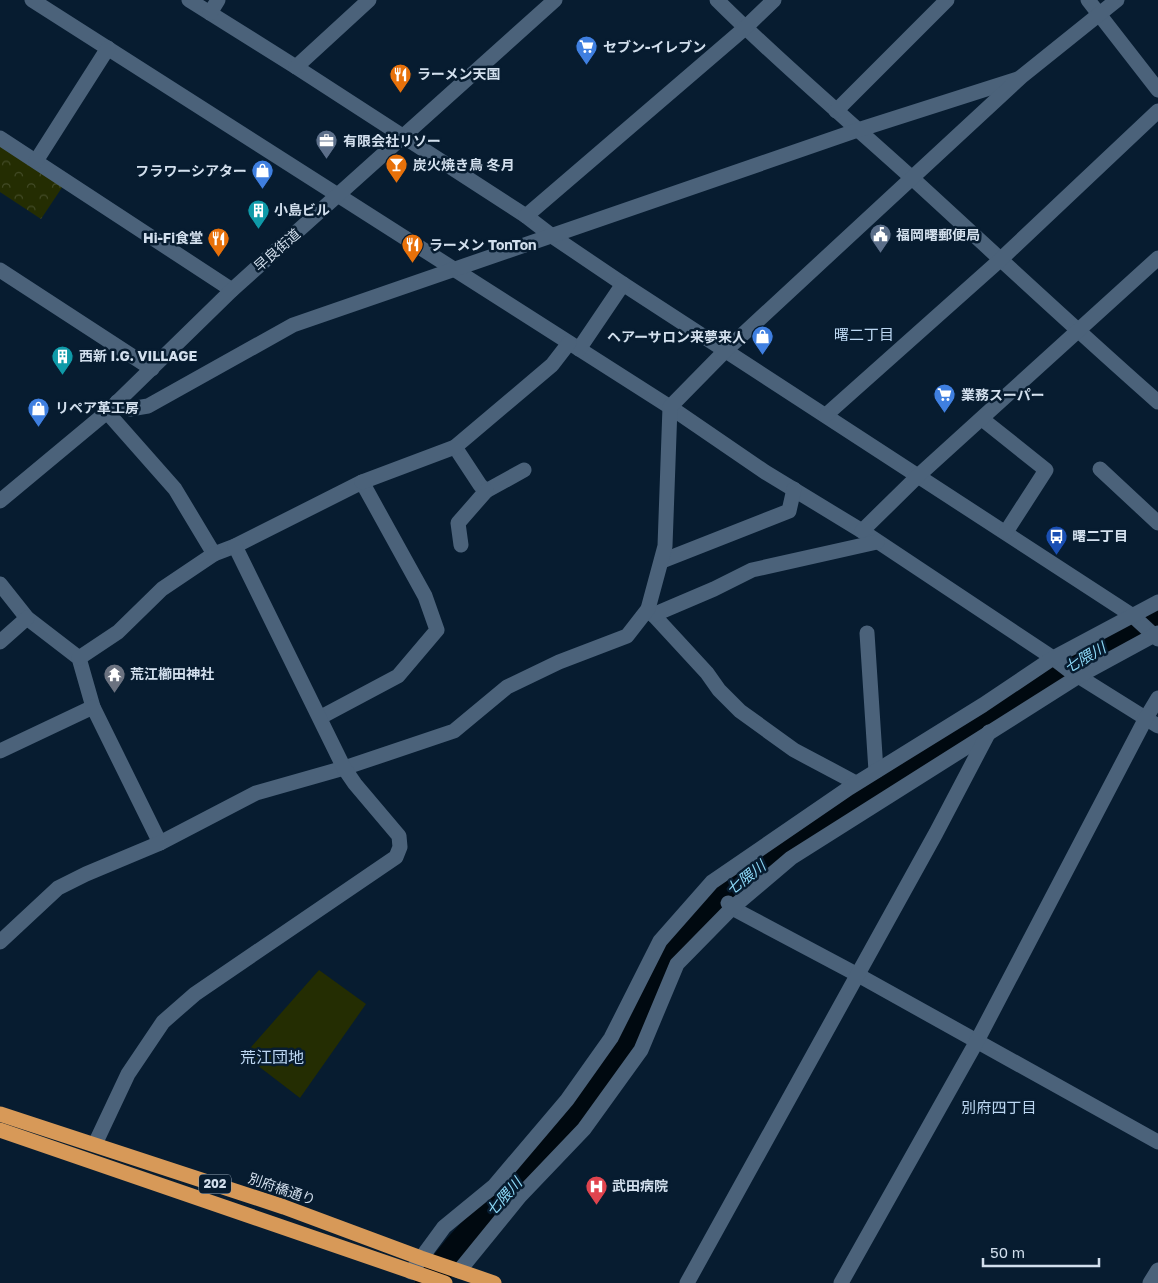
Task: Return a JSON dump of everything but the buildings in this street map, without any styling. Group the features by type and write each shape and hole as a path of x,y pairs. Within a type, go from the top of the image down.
{"highway":[{"name":"別府橋通り","path":"0,1114 284,1206 425,1260 494,1283"},
{"name":"202","path":"0,1130 445,1283"}],"street":[{"path":"32,0 670,407 765,472 862,532 1065,667 1152,722"},
{"path":"189,0 526,216 623,284 1006,532 1135,618 1155,635"},
{"path":"210,13 218,0"},
{"path":"296,67 369,0"},
{"name":"早良街道","path":"0,500 112,407 232,290 555,0"},
{"path":"717,0 745,28 913,179 1078,332 1158,402"},
{"path":"526,216 745,28 774,0"},
{"path":"836,111 947,0"},
{"path":"1088,0 1100,12 1158,90"},
{"path":"651,612 666,536 670,407 726,350 1021,78 1117,0"},
{"path":"36,161 108,48"},
{"path":"112,407 130,409 148,406 293,326 858,130 1021,78"},
{"path":"826,415 1000,260 1158,112"},
{"path":"0,138 232,290"},
{"path":"862,532 919,476 1158,258"},
{"path":"0,270 152,369"},
{"path":"79,658 118,632 162,588 214,554 235,546 362,482 455,447 574,346 623,284"},
{"path":"112,407 175,489 214,554"},
{"path":"982,419 1046,470 1006,532"},
{"path":"455,447 486,492"},
{"path":"1100,469 1158,523"},
{"path":"462,544 458,522 486,492 524,470"},
{"path":"321,718 398,676 438,630 425,596 362,482"},
{"path":"662,561 789,511 794,489"},
{"path":"0,942 58,888 86,874 160,843 256,793 344,768 454,731 507,687 559,662 626,636 651,612 714,589 752,570 877,542"},
{"path":"95,1144 128,1074 163,1022 195,994 396,856 400,847 400,836 355,784 344,768 235,546"},
{"path":"0,584 27,618 79,658 93,707 160,843"},
{"path":"458,1271 520,1196 584,1129 641,1050 677,964 730,906 791,858 990,731 1065,667 1158,602"},
{"path":"651,612 707,673 719,690 740,711 794,750 852,785"},
{"path":"0,642 27,618"},
{"path":"867,633 876,771"},
{"path":"414,1272 425,1260 444,1227 494,1186 568,1100 611,1038 660,941 715,886 852,785 983,704 1065,667 1155,635"},
{"path":"841,1283 977,1041 1152,722 1158,698"},
{"path":"0,751 93,707"},
{"path":"687,1283 936,833 990,731"},
{"path":"730,906 1158,1142"},
{"path":"1150,1283 1158,1270"}],"green space":[{"path":"0,143 63,186 41,219 0,192"},
{"path":"319,970 366,1004 300,1098 244,1055"}],"water":[{"path":"1124,626 1134,634 1092,660 1080,651"}],"waterway":[{"name":"七隈川","path":"429,1283 458,1247 590,1102 634,1028 665,959 687,932 734,884 916,757 1158,615"}],"place":[{"name":"セブン-イレブン","path":"587,66"},
{"name":"ラーメン天国","path":"401,93"},
{"name":"有限会社リソー","path":"327,160"},
{"name":"炭火焼き鳥 冬月","path":"397,184"},
{"name":"フラワーシアター","path":"263,190"},
{"name":"小島ビル","path":"258,229"},
{"name":"福岡曙郵便局","path":"880,254"},
{"name":"Hi-Fi食堂","path":"219,257"},
{"name":"ラーメン TonTon","path":"413,264"},
{"name":"ヘアーサロン来夢来人","path":"762,356"},
{"name":"西新 I.G. VILLAGE","path":"63,375"},
{"name":"業務スーパー","path":"945,414"},
{"name":"リペア革工房","path":"39,427"},
{"name":"曙二丁目","path":"1056,555"},
{"name":"荒江櫛田神社","path":"114,693"},
{"name":"武田病院","path":"596,1205"}],"district":[{"name":"曙二丁目","path":"864,335"},
{"name":"荒江団地","path":"272,1057"},
{"name":"別府四丁目","path":"999,1108"}]}
